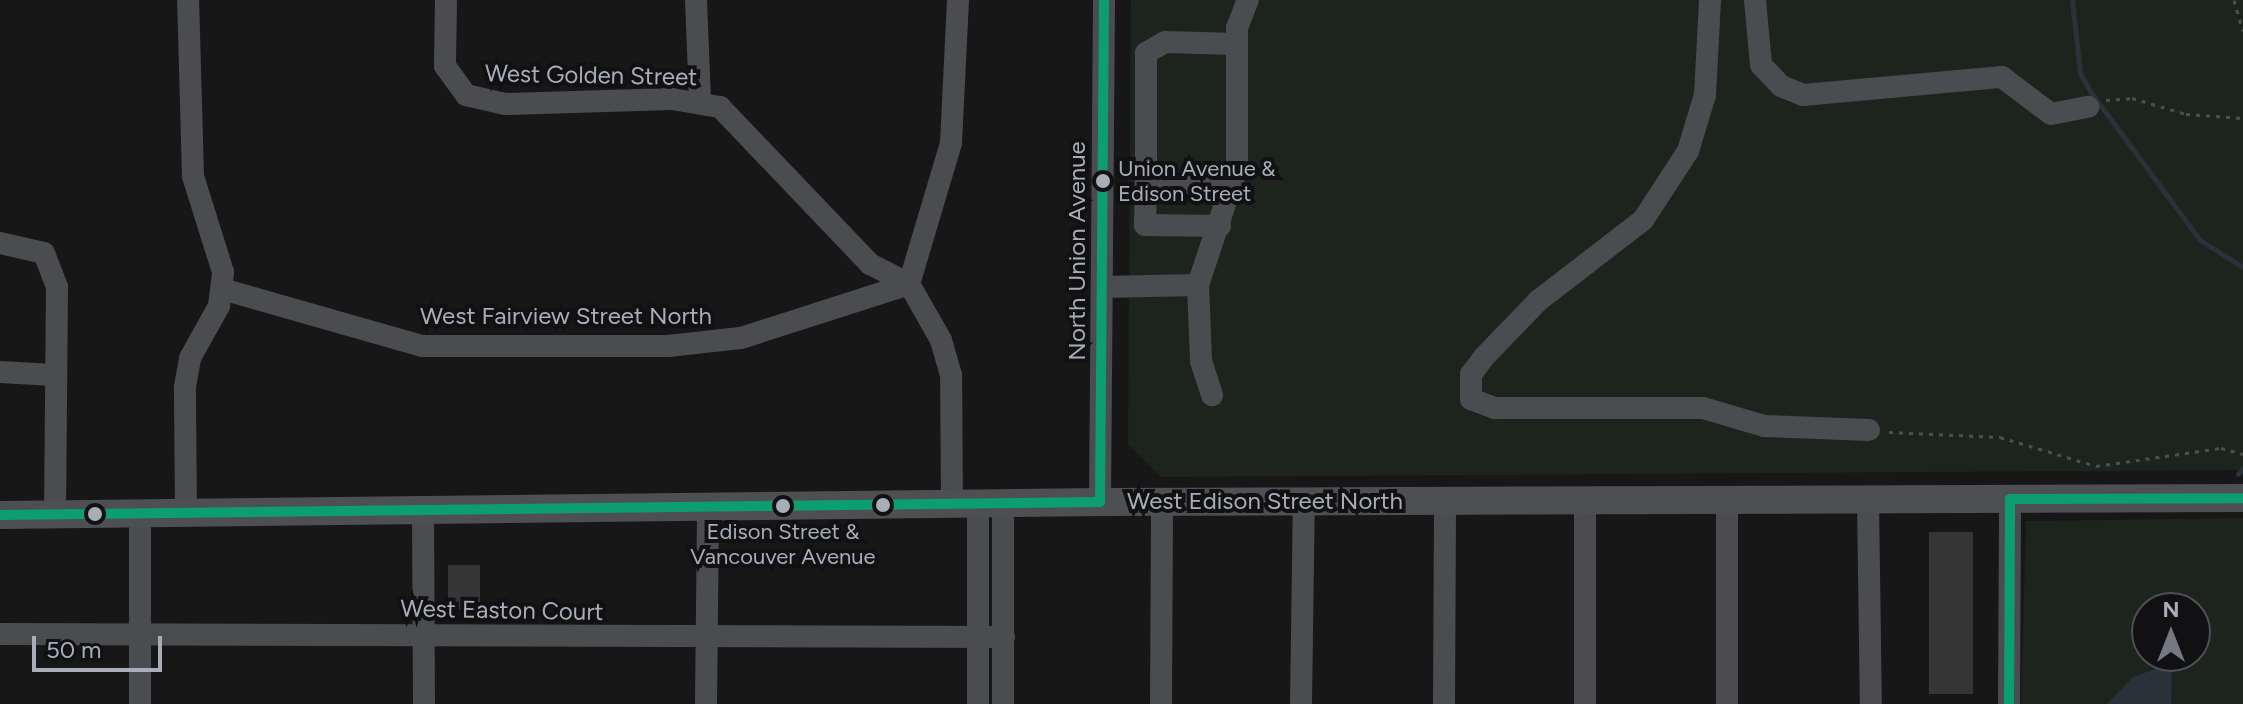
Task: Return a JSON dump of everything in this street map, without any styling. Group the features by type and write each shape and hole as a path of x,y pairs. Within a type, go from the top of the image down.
{"main road":[{"name":"West Edison Street North","path":"0,515 1100,502 2243,498"}],"street":[{"path":"186,513 185,387 190,358 222,289 219,254 193,176 188,0"},
{"name":"West Golden Street","path":"446,0 448,75 466,95 488,103 700,100 734,114 870,264 909,284"},
{"path":"696,0 700,100"},
{"path":"958,0 951,143 909,284 941,340 951,375 1004,637 1003,704"},
{"name":"North Union Avenue","path":"1100,502 1104,0"},
{"path":"1212,395 1201,361 1198,285 1237,168 1237,44 1248,0"},
{"path":"1710,0 1705,95 1688,151 1643,220 1539,300 1484,357 1471,374 1471,399 1495,408 1703,408 1764,426 1869,430"},
{"path":"1755,0 1761,65 1781,86 1803,95 2002,77 2051,114 2088,107"},
{"path":"1220,226 1145,225 1146,53 1165,42 1237,44"},
{"path":"1146,183 1231,182"},
{"path":"0,243 34,246 52,267 58,322 53,375 44,419 55,515"},
{"name":"West Fairview Street North","path":"222,289 422,346 668,346 741,338 909,284"},
{"path":"1103,287 1198,285"},
{"path":"0,372 53,375"},
{"path":"2009,704 2010,499"},
{"path":"1727,500 1727,704"},
{"path":"1868,500 1871,704"},
{"path":"1301,704 1304,501"},
{"path":"1444,704 1445,501"},
{"path":"1585,501 1585,704"},
{"path":"1161,704 1162,502"},
{"path":"978,503 978,704"},
{"path":"706,704 708,507"},
{"path":"423,511 424,704"},
{"path":"140,514 140,704"},
{"name":"West Easton Court","path":"0,634 707,639 1004,637"}],"path":[{"path":"2234,0 2243,31"},
{"path":"2112,98 2243,118"},
{"path":"1869,430 2000,437 2096,466 2228,449 2243,454"}],"shaded area":[{"path":"1131,0 2243,0 2243,470 1161,477 1128,444"},
{"path":"2243,518 2243,704 2021,704 2026,521"},
{"path":"2147,672 2171,672 2171,704 2107,704 2133,677"}],"building":[{"path":"1929,532 1973,532 1973,694 1929,694"},
{"path":"448,565 480,565 480,610 448,610"}],"waterway":[{"path":"2072,0 2080,73 2090,91 2200,240 2243,267"},
{"path":"2238,474 2243,468"}],"transit line":[{"path":"0,515 1100,502 1104,0"},
{"path":"2009,704 2010,499 2243,498"}],"place":[{"name":"Union Avenue & Edison Street","path":"1103,181"},
{"name":"Edison Street & Vancouver Avenue","path":"783,506"}]}
